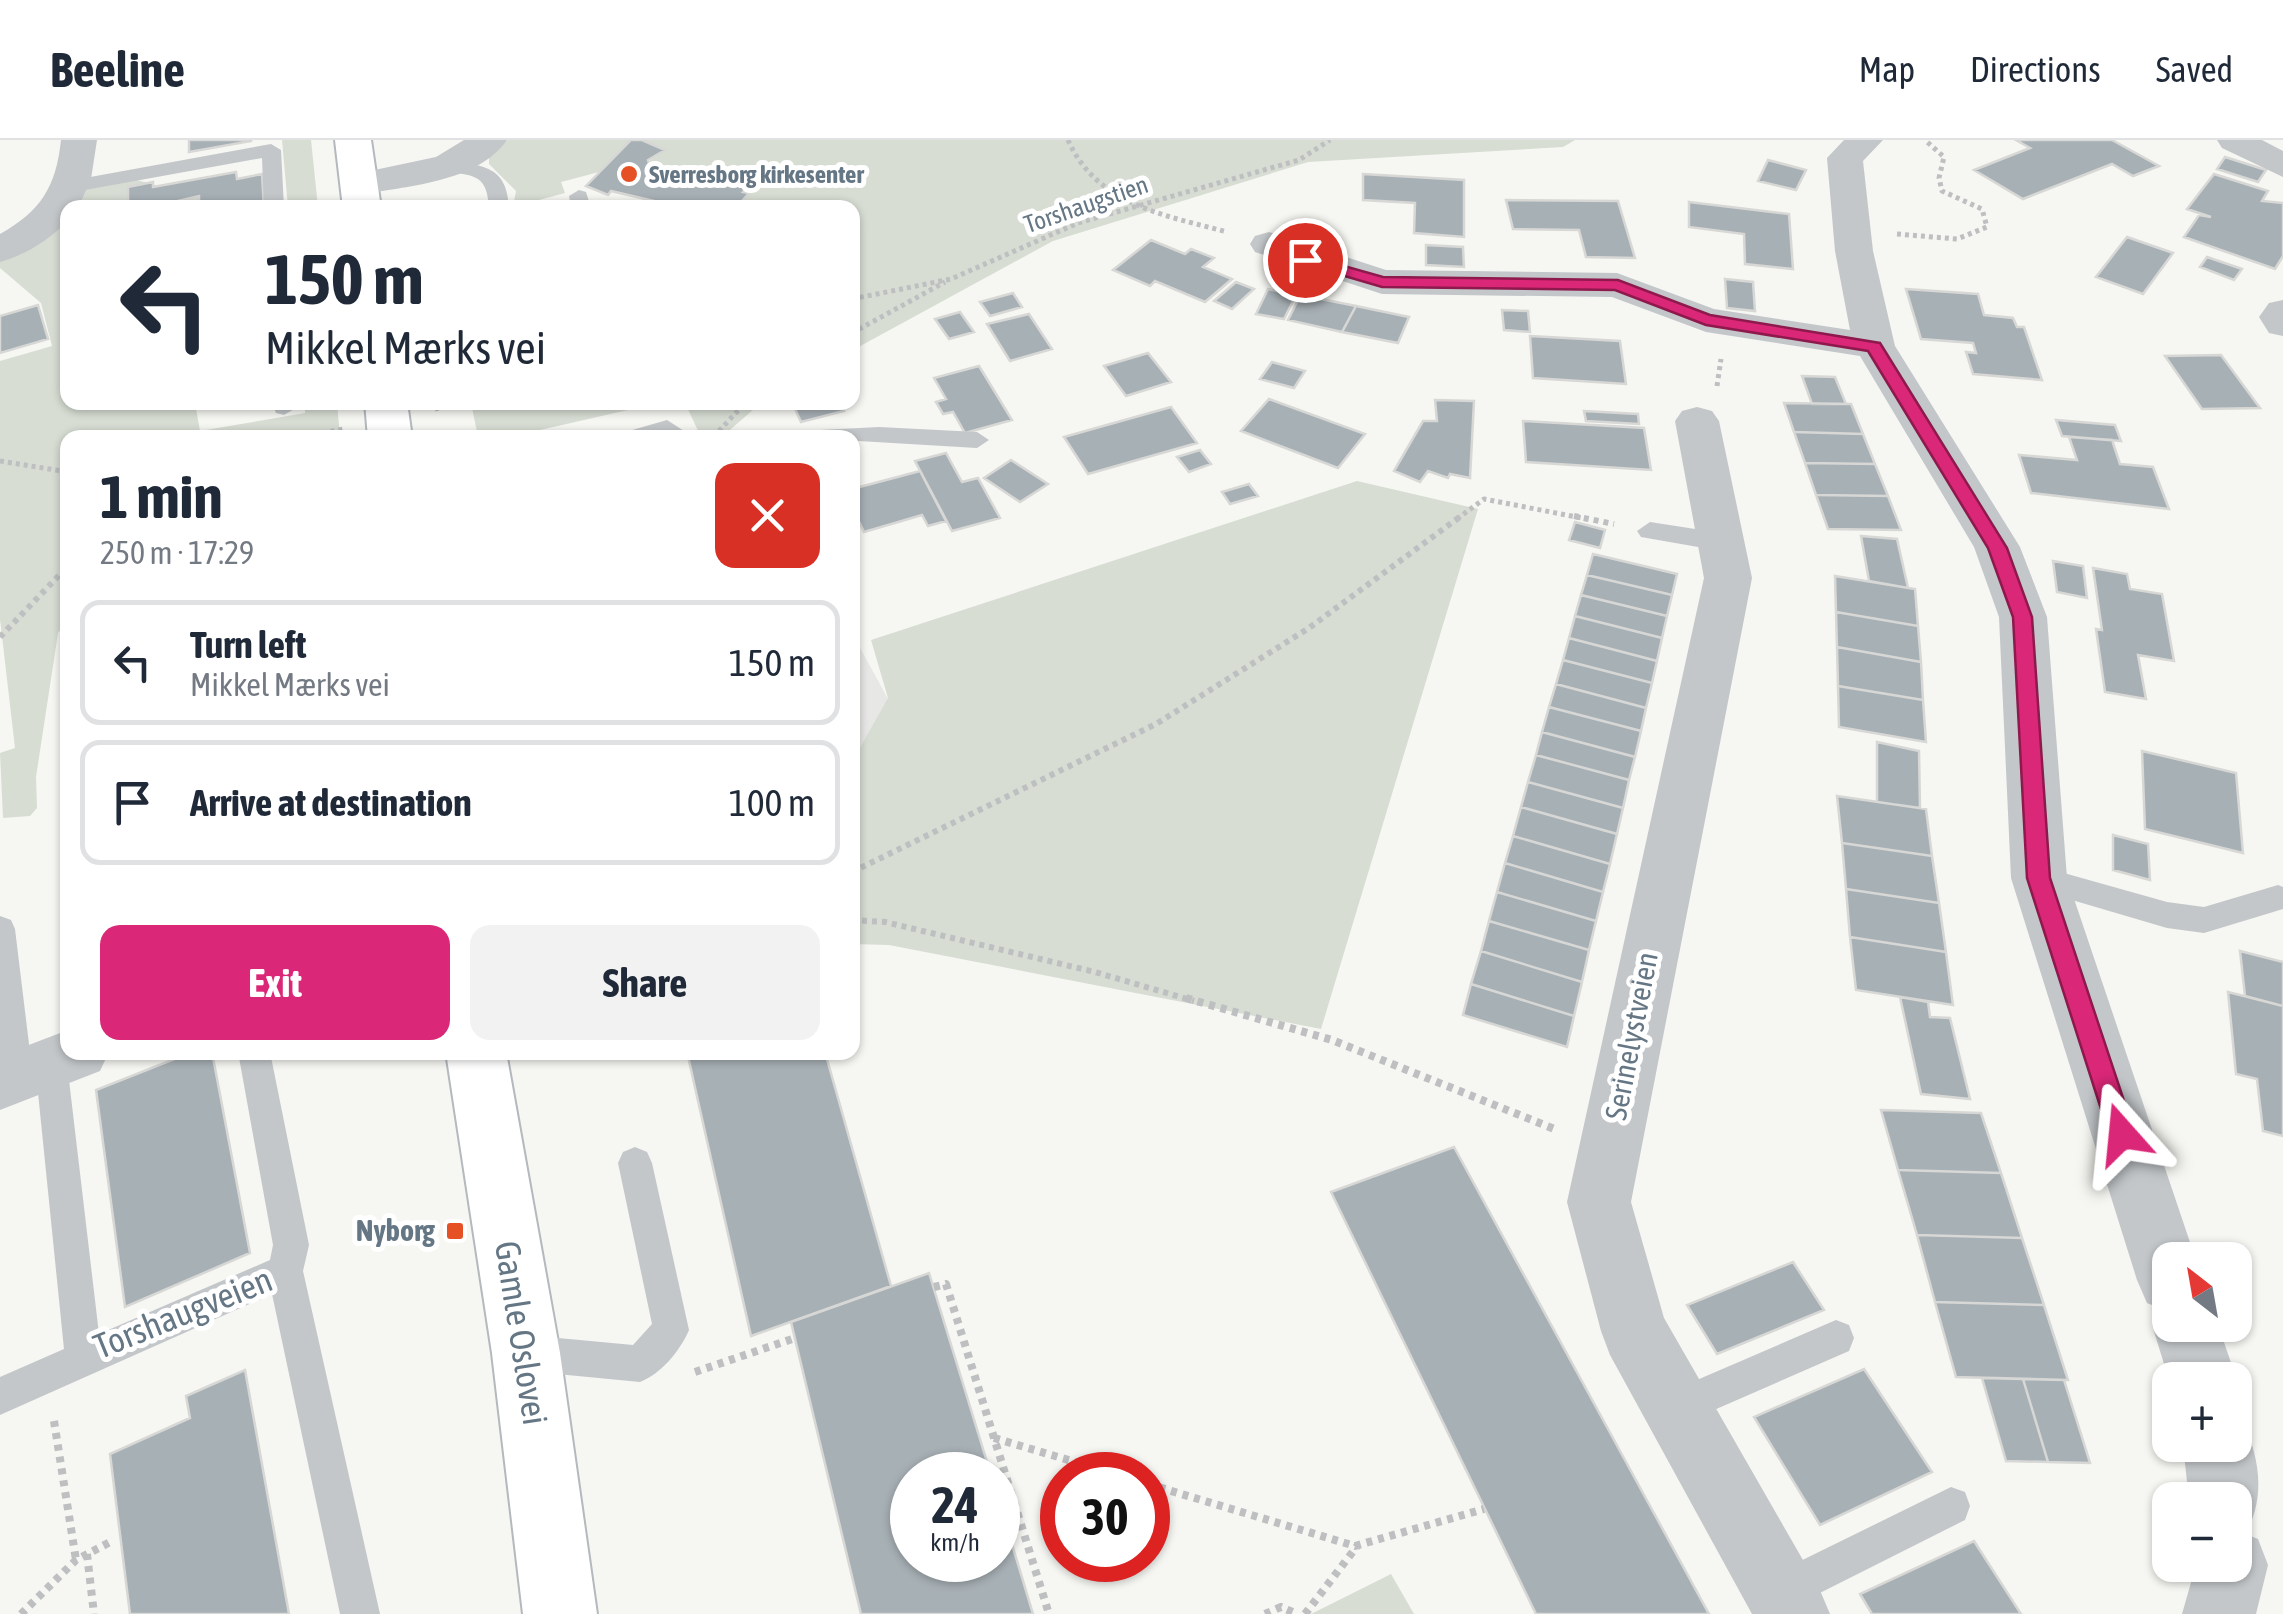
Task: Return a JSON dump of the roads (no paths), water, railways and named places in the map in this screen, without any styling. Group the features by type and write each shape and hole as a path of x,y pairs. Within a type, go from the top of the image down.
{"street":[{"path":"63,200 74,186 80,140"},
{"path":"354,140 361,196 447,166 489,140"},
{"path":"1865,140 1845,158 1852,228 1874,346 1997,548 2022,617 2038,878 2158,1242"},
{"path":"2235,140 2283,166"},
{"path":"0,250 52,215 60,204"},
{"path":"1268,244 1382,282 1618,285 1706,320 1874,346"},
{"path":"2283,312 2279,317 2283,324"},
{"name":"Serinelystveien","path":"1697,422 1728,578 1599,1202 1634,1331 1786,1603"},
{"name":"Gamle Oslovei","path":"477,1060 526,1353 560,1614"},
{"path":"2219,1614 2227,1582"}],"lane":[{"path":"74,186 270,145 273,200"},
{"path":"447,166 484,172 498,188 499,200"},
{"path":"860,431 977,440"},
{"path":"1650,530 1721,542"},
{"path":"2038,878 2167,915 2204,920 2278,898"},
{"name":"Torshaugveien","path":"0,929 37,1069 84,1360 285,1271 360,1614"},
{"path":"256,1060 291,1245 285,1271"},
{"path":"526,1353 640,1364 670,1330 635,1163"},
{"path":"1675,1408 1836,1338"},
{"path":"0,1396 84,1360"},
{"path":"1786,1603 1951,1506"}],"place":[{"name":"Sverresborg kirkesenter","path":"629,174"},
{"name":"Nyborg","path":"455,1231"}]}
